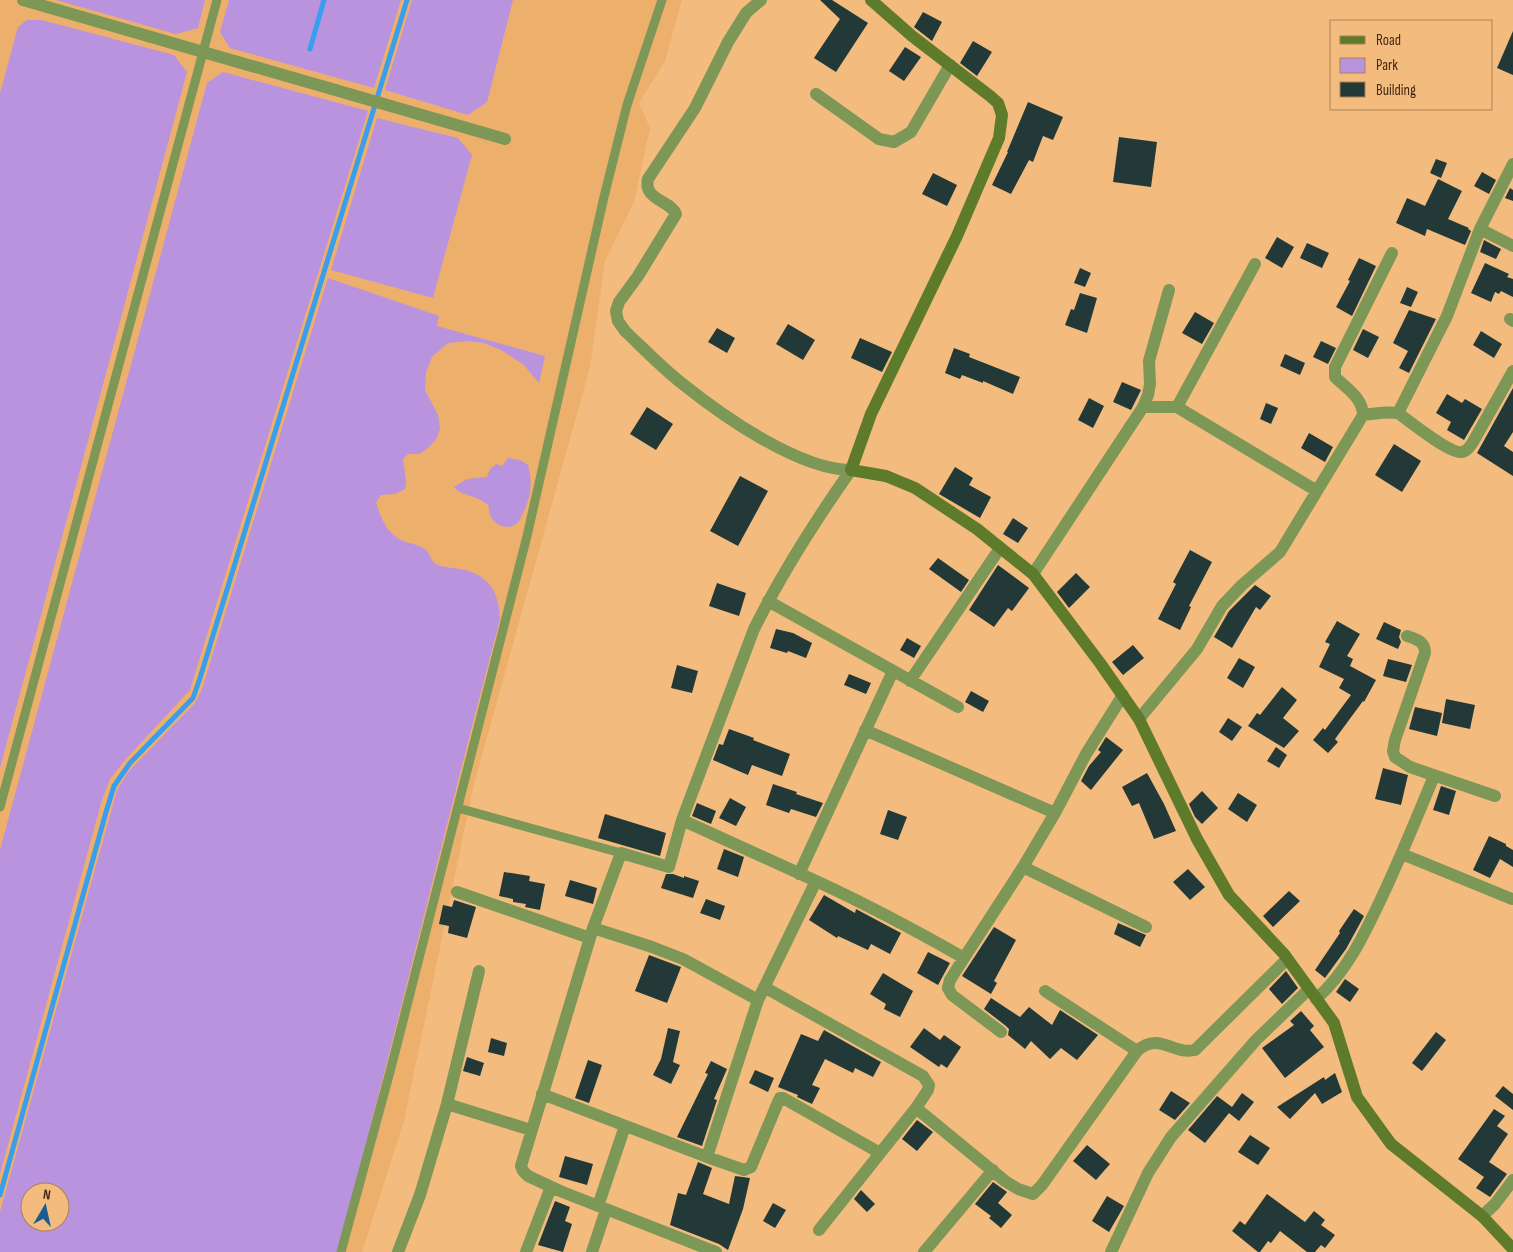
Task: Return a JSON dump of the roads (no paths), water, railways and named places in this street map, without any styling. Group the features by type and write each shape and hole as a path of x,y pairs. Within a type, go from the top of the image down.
{"street":[{"path":"23,0 506,139"},
{"path":"761,0 746,14 728,42 695,108 648,179 648,189 656,199 674,209 676,214 638,276 619,302 616,311 618,321 625,331 683,385 742,426 798,458 819,466 886,476 916,488 978,529 1033,574 1139,719 1196,839 1229,895 1287,959 1334,1023 1357,1097 1391,1144 1482,1216 1512,1247"},
{"path":"716,1252 551,1187 528,1176 523,1172 521,1166 592,933 621,853 669,867 682,820 754,629 768,601 812,526 851,470 871,414 957,236 999,138 1002,115 998,103 975,83 904,30 871,0"},
{"path":"816,94 879,139 894,142 911,132 950,65"},
{"path":"1398,413 1447,316 1480,229 1513,164"},
{"path":"1480,229 1513,246"},
{"path":"1139,719 1197,649 1222,606 1242,585 1280,552 1363,414 1363,408 1359,400 1335,377 1335,367 1392,253"},
{"path":"1177,407 1255,264"},
{"path":"1033,574 1143,407 1149,390 1149,361 1169,290"},
{"path":"1363,414 1398,413 1453,451 1461,452 1468,450 1513,371"},
{"path":"1143,407 1177,407 1317,491"},
{"path":"910,681 1000,548"},
{"path":"768,601 958,707"},
{"path":"1407,636 1420,640 1423,644 1424,653 1395,740 1393,751 1395,757 1410,767 1495,796"},
{"path":"799,874 893,671"},
{"path":"1001,1032 952,996 948,988 950,980 1023,867 1055,813 1086,754 1123,695"},
{"path":"866,730 1055,813"},
{"path":"1110,1252 1148,1173 1171,1137 1256,1040 1313,994 1330,987 1362,938 1402,854 1434,776"},
{"path":"682,820 881,912 964,958"},
{"path":"1402,854 1512,899"},
{"path":"1023,867 1146,928"},
{"path":"707,1157 758,1000 816,881"},
{"path":"457,892 592,933 652,947 683,959 758,1000"},
{"path":"916,1108 1005,1181 1018,1189 1033,1194 1137,1051 1144,1045 1153,1042 1162,1043 1188,1052 1195,1050 1287,959"},
{"path":"398,1252 420,1195 447,1104 479,971"},
{"path":"764,987 923,1076 929,1085 928,1090 916,1108 819,1230"},
{"path":"1045,990 1137,1051"},
{"path":"542,1094 744,1170 750,1169 778,1102 783,1098 880,1153"},
{"path":"447,1104 531,1130"},
{"path":"592,1252 625,1126"},
{"path":"924,1252 993,1170"},
{"path":"1482,1216 1495,1204 1513,1180"},
{"path":"526,1252 551,1187"}],"lane":[{"path":"0,807 218,0"},
{"path":"341,1252 391,1068 527,536 604,197 627,105 662,0"},
{"path":"458,808 621,853"}],"waterway":[{"path":"310,49 324,0"},
{"path":"0,1195 114,786 130,763 193,698 407,0"}]}
